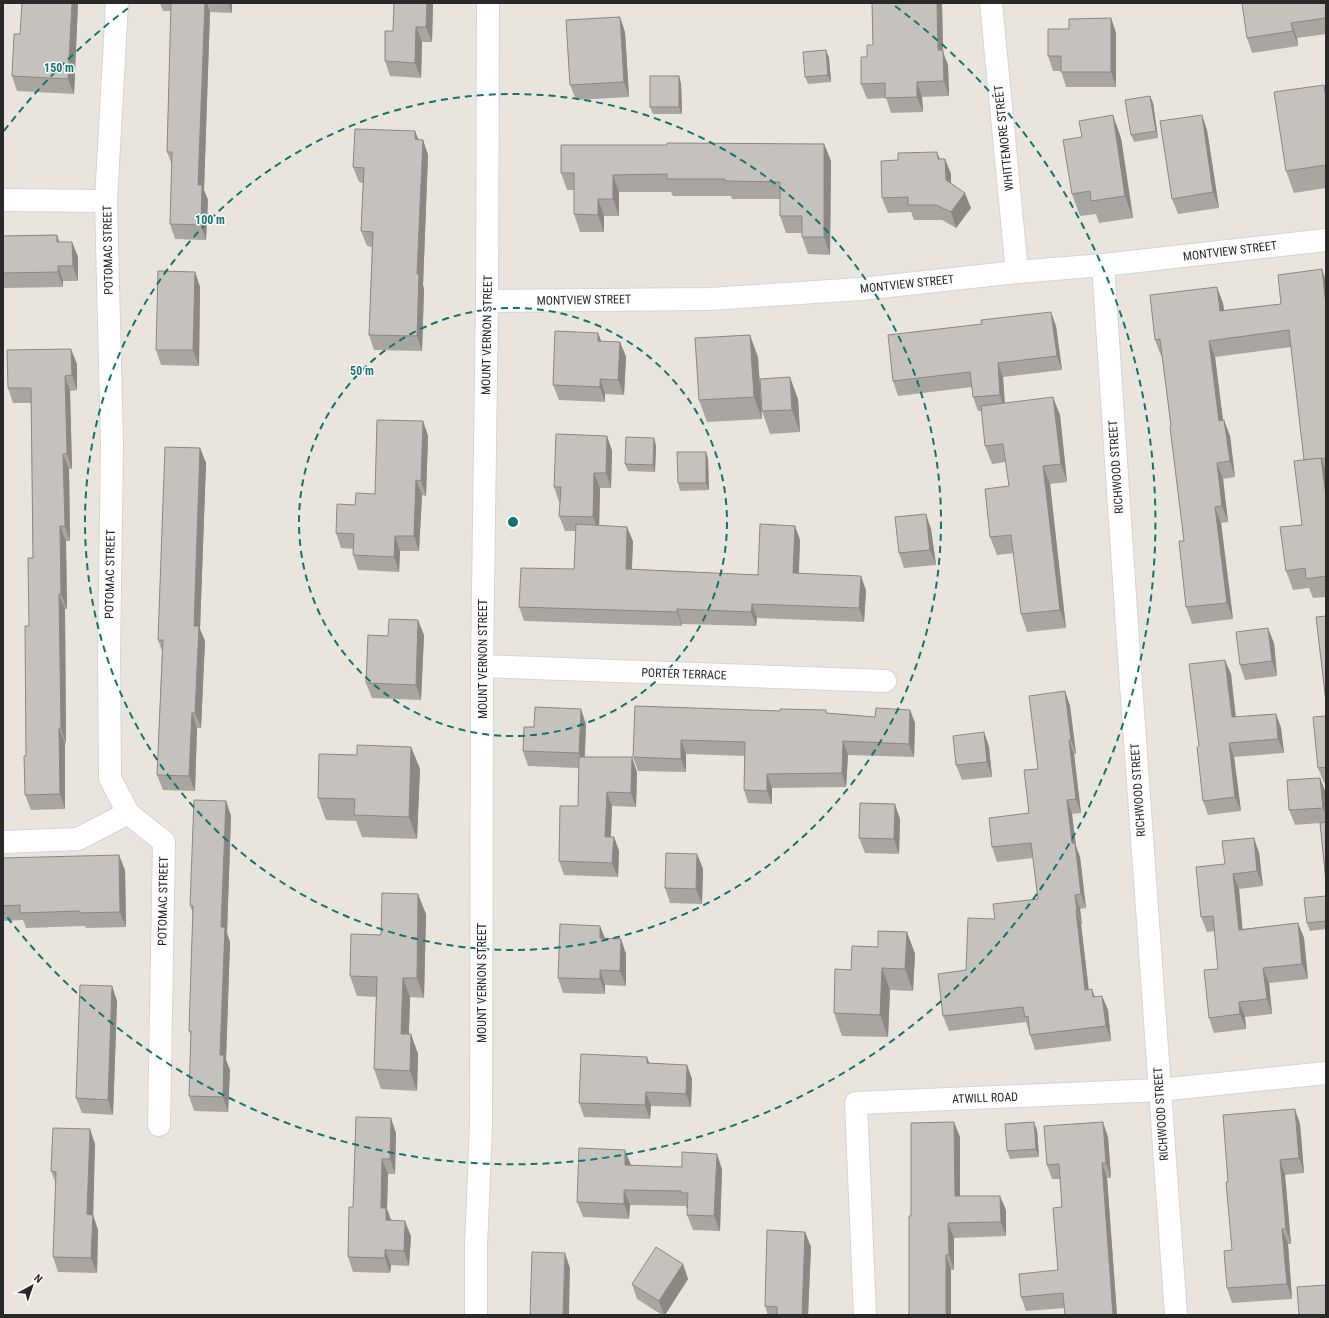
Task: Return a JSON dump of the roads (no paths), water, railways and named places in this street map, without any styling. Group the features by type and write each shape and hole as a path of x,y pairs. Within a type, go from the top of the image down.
{"street":[{"name":"POTOMAC STREET","path":"117,3 106,201 112,445 109,656 110,778 128,813 164,842 159,1125"},
{"name":"MOUNT VERNON STREET","path":"476,1315 476,1247 481,1116 482,666 487,301 488,3"},
{"name":"WHITTEMORE STREET","path":"990,3 1017,272"},
{"path":"3,200 106,201"},
{"name":"MONTVIEW STREET","path":"487,301 710,299 861,289 1017,272 1103,266 1326,240"},
{"name":"RICHWOOD STREET","path":"1103,266 1176,1315"},
{"name":"PORTER TERRACE","path":"482,666 885,681"},
{"path":"3,842 78,839 128,813"},
{"name":"ATWILL ROAD","path":"865,1315 856,1103 1160,1090 1326,1073"}]}
